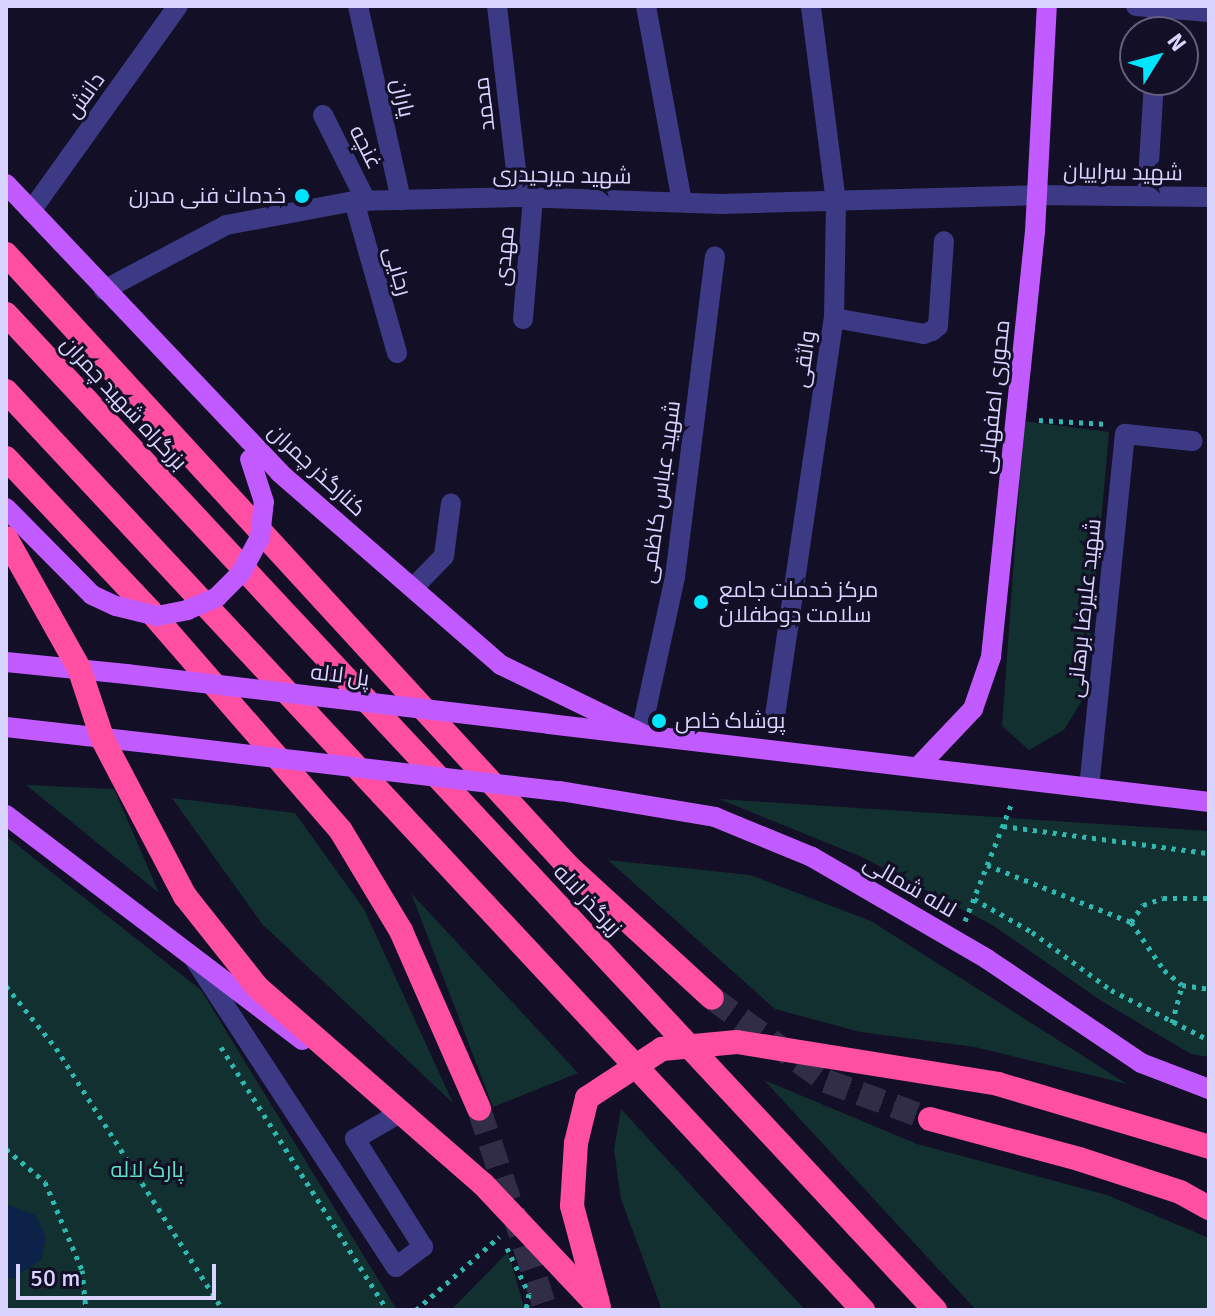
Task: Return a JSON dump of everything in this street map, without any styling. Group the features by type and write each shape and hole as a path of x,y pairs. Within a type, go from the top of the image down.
{"highway":[{"path":"6,254 568,866 712,998"},
{"name":"بزرگراه شهید چمران","path":"6,314 204,527"},
{"path":"6,391 863,1310"},
{"path":"6,458 150,611 341,831 401,931 479,1109"},
{"name":"زیرگذر لاله","path":"204,527 935,1310"},
{"path":"6,538 79,668 103,740 185,896 257,987 504,1206 600,1308"},
{"path":"600,1308 572,1206 576,1143 587,1098 662,1049 737,1042 998,1084 1209,1147"},
{"path":"930,1119 1094,1164 1180,1192 1209,1208"}],"main road":[{"name":"محوری اصفهانی","path":"918,767 973,709 991,657 1037,195 1047,6"},
{"name":"کنارگذر چمران","path":"6,184 280,473 501,665 641,733"},
{"path":"6,508 92,595 116,606 157,616 187,610 217,597 241,573 260,538 264,502 250,459 206,396"},
{"name":"پل لاله","path":"6,662 641,733"},
{"path":"6,727 103,740"},
{"path":"641,733 1209,802"},
{"name":"لاله شمالی","path":"103,740 560,791 715,817 812,857 957,941 1141,1063 1209,1089"},
{"path":"6,815 392,1109"}],"street":[{"name":"دانش","path":"31,211 178,6"},
{"name":"یاران","path":"358,6 401,200"},
{"name":"محمد","path":"497,6 526,197"},
{"path":"646,6 682,202"},
{"name":"واثقی","path":"775,716 834,318 836,202 811,6"},
{"path":"1136,6 1209,12"},
{"path":"1147,196 1153,96"},
{"name":"غنچه","path":"323,115 360,201"},
{"name":"شهید میرحیدری","path":"104,290 226,225 360,201 526,197 682,202 836,202 1037,195"},
{"name":"شهید سراییان","path":"1037,195 1209,197"},
{"name":"مهدی","path":"523,319 526,197"},
{"name":"رجایی","path":"360,201 397,353"},
{"path":"834,318 924,334 932,331 938,326 944,241"},
{"name":"شهید عباس کاظمی","path":"641,733 675,577 715,256"},
{"path":"1125,434 1193,441"},
{"name":"شهید علیرضا برهانی","path":"1089,788 1125,434"},
{"path":"413,588 444,556 451,503"},
{"path":"193,957 396,1267 423,1247 355,1139 392,1109"}],"path":[{"path":"1016,419 1116,424 1125,434"},
{"path":"957,941 1021,779"},
{"path":"1003,826 1209,853"},
{"path":"987,865 1131,922 1164,970 1182,985 1209,989"},
{"path":"1131,922 1143,905 1163,898 1209,898"},
{"path":"974,899 1032,932 1111,990 1209,1040"},
{"path":"1172,1023 1182,985"},
{"path":"6,986 56,1048 223,1310"},
{"path":"214,1036 387,1310"},
{"path":"6,1149 45,1182 82,1270 86,1310"},
{"path":"504,1206 500,1236 529,1294 526,1310"},
{"path":"416,1310 500,1236"}],"green space":[{"path":"1024,421 1109,432 1086,694 1064,730 1029,750 1002,726"},
{"path":"26,785 114,789 159,893"},
{"path":"172,798 295,813 364,909 453,1103 262,924"},
{"path":"719,799 1209,831 1209,1057 1191,1054 1100,1000 994,926 862,857"},
{"name":"پارک لاله","path":"6,836 201,990 397,1310 6,1310"},
{"path":"608,860 750,875 871,921 1127,1084 975,1047 860,1032 775,1009"},
{"path":"411,893 578,1073 493,1107"},
{"path":"764,1080 917,1144 1107,1195 1209,1238 1209,1310 976,1310"},
{"path":"621,1109 805,1310 662,1310 621,1199 614,1150"},
{"path":"508,1252 525,1310 451,1310"}],"water":[{"path":"6,1204 35,1215 46,1237 41,1260 12,1279 6,1278"}],"tunnel":[{"path":"712,998 826,1081 930,1119"},
{"path":"479,1109 546,1310"}],"place":[{"name":"خدمات فنی مدرن","path":"302,196"},
{"name":"مرکز خدمات جامع سلامت دوطفلان","path":"701,602"},
{"name":"پوشاک خاص","path":"659,721"}]}
